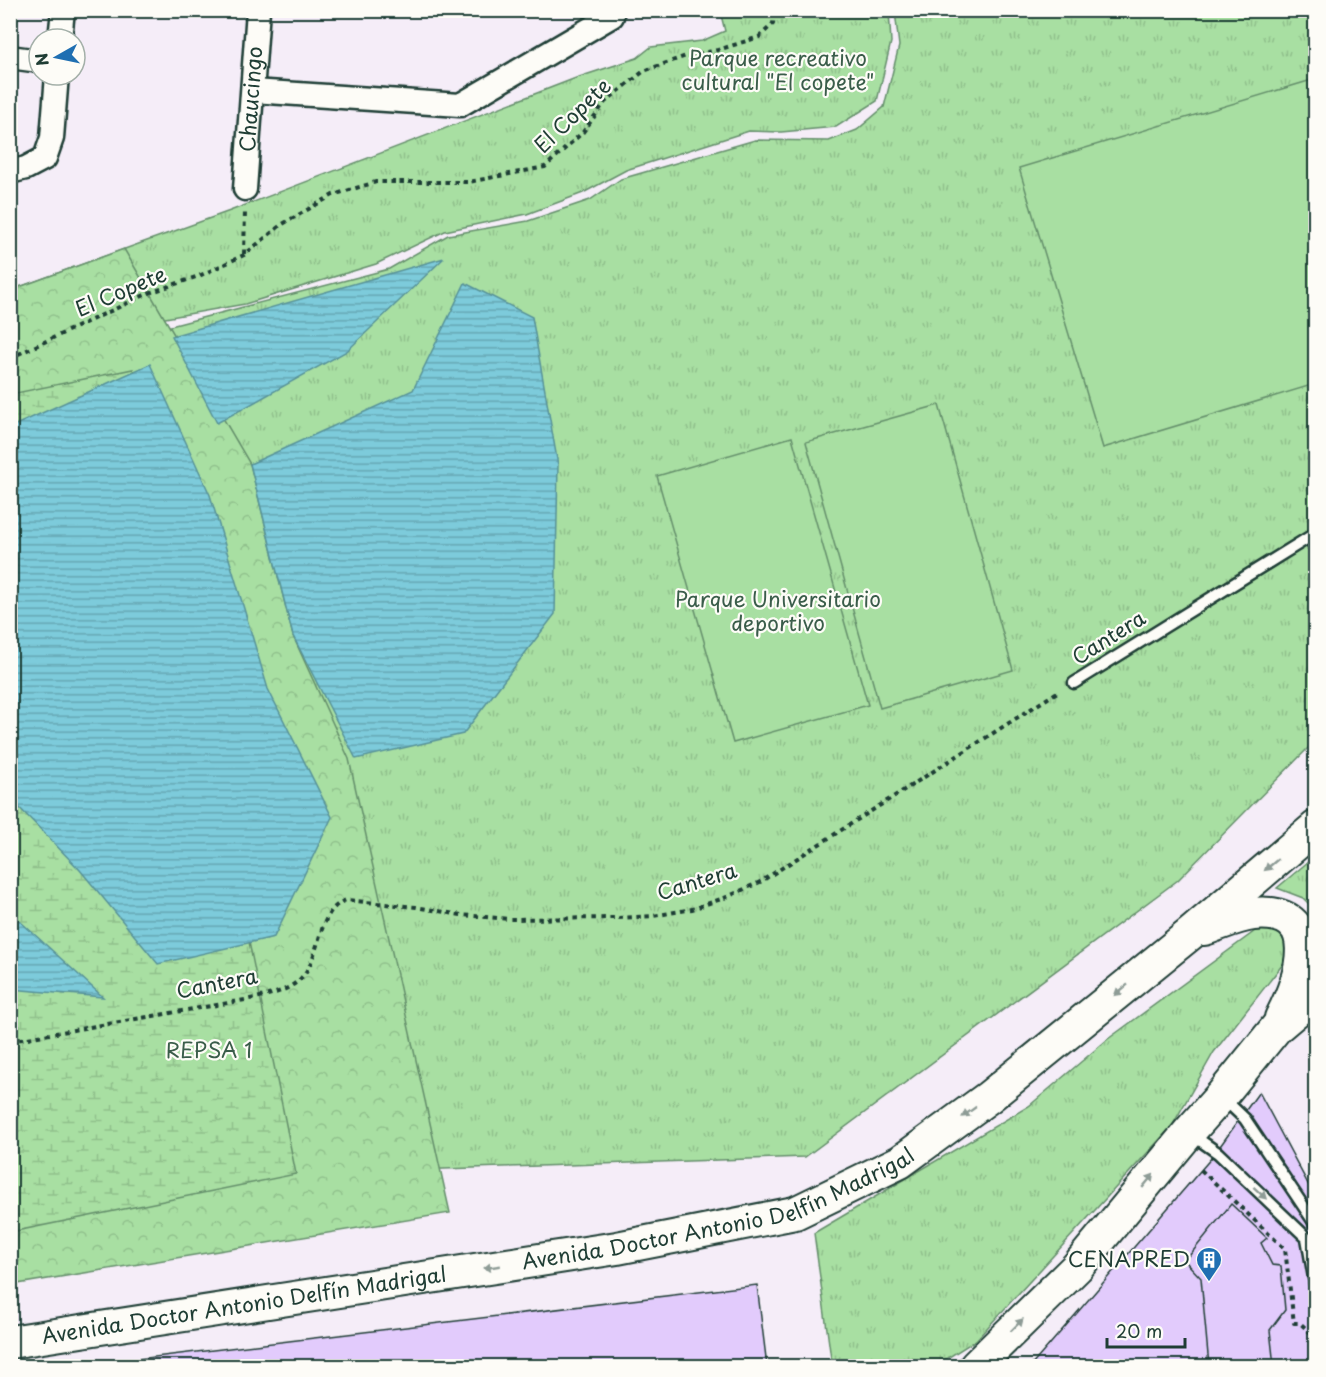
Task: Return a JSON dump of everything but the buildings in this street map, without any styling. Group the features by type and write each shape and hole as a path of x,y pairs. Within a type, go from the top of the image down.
{"main road":[{"name":"Avenida Doctor Antonio Delfín Madrigal","path":"10,1342 617,1248 795,1213 900,1162 989,1097 1190,934 1316,827"},
{"path":"1190,934 1250,914 1270,913 1286,918 1297,927 1302,939 1304,957 1297,987 1277,1027"},
{"path":"976,1366 1077,1267 1277,1027 1316,994"}],"street":[{"path":"61,27 63,10"},
{"name":"Chaucingo","path":"245,189 258,10"},
{"path":"253,92 460,105 612,16"},
{"path":"10,57 27,59"},
{"path":"18,170 45,158 52,138 56,87"}],"lane":[{"name":"Cantera","path":"1074,682 1316,533"},
{"path":"1221,1096 1245,1119 1316,1225"},
{"path":"1189,1132 1218,1153 1307,1238 1316,1289"}],"path":[{"name":"El Copete","path":"10,358 149,293 199,276 244,255 281,225 333,195 376,182 469,182 544,167 583,132 606,102 644,71 686,56 718,50 759,37 773,24 774,10"},
{"path":"244,255 245,189"},
{"name":"Cantera","path":"10,1041 245,1000 278,992 300,980 310,965 330,911 337,903 346,900 510,919 653,916 692,909 760,882 1074,682"},
{"path":"1201,1170 1285,1249 1294,1323 1300,1323 1316,1338"}],"green space":[{"name":"Parque recreativo cultural \"El copete\"","path":"720,11 889,11 891,42 877,101 836,127 781,132 749,131 626,170 583,193 527,214 445,231 376,264 245,304 131,324 11,290 230,211 576,78 637,58 651,47 702,41 725,31"},
{"name":"Parque Universitario deportivo","path":"895,11 1315,11 1315,741 1178,880 805,1157 296,1174 289,637 163,328 389,269 448,235 528,221 590,200 621,179 755,140 829,141 857,130 884,107 899,46"},
{"path":"1315,79 1315,384 1103,448 1019,168"},
{"name":"REPSA 1","path":"124,249 250,464 293,636 349,759 450,1213 11,1285 11,290"},
{"path":"133,369 296,1174 11,1232 11,394"},
{"path":"939,405 1013,670 880,708 806,442"},
{"path":"792,437 868,705 733,743 657,476"},
{"path":"1315,856 1315,910 1303,898 1277,888"},
{"path":"1262,926 1273,928 1281,933 1291,950 1283,964 1214,1052 1172,1126 976,1340 935,1366 832,1366 814,1233 1029,1106 1108,1039"}],"water":[{"path":"444,258 347,351 217,423 172,336"},
{"path":"465,283 532,317 558,465 555,614 463,734 356,759 293,636 250,464 413,390"},
{"path":"150,364 210,495 268,689 332,817 274,937 158,964 80,870 10,798 11,427"},
{"path":"11,913 103,997 11,989"}],"place":[{"name":"CENAPRED","path":"1209,1283"}]}
